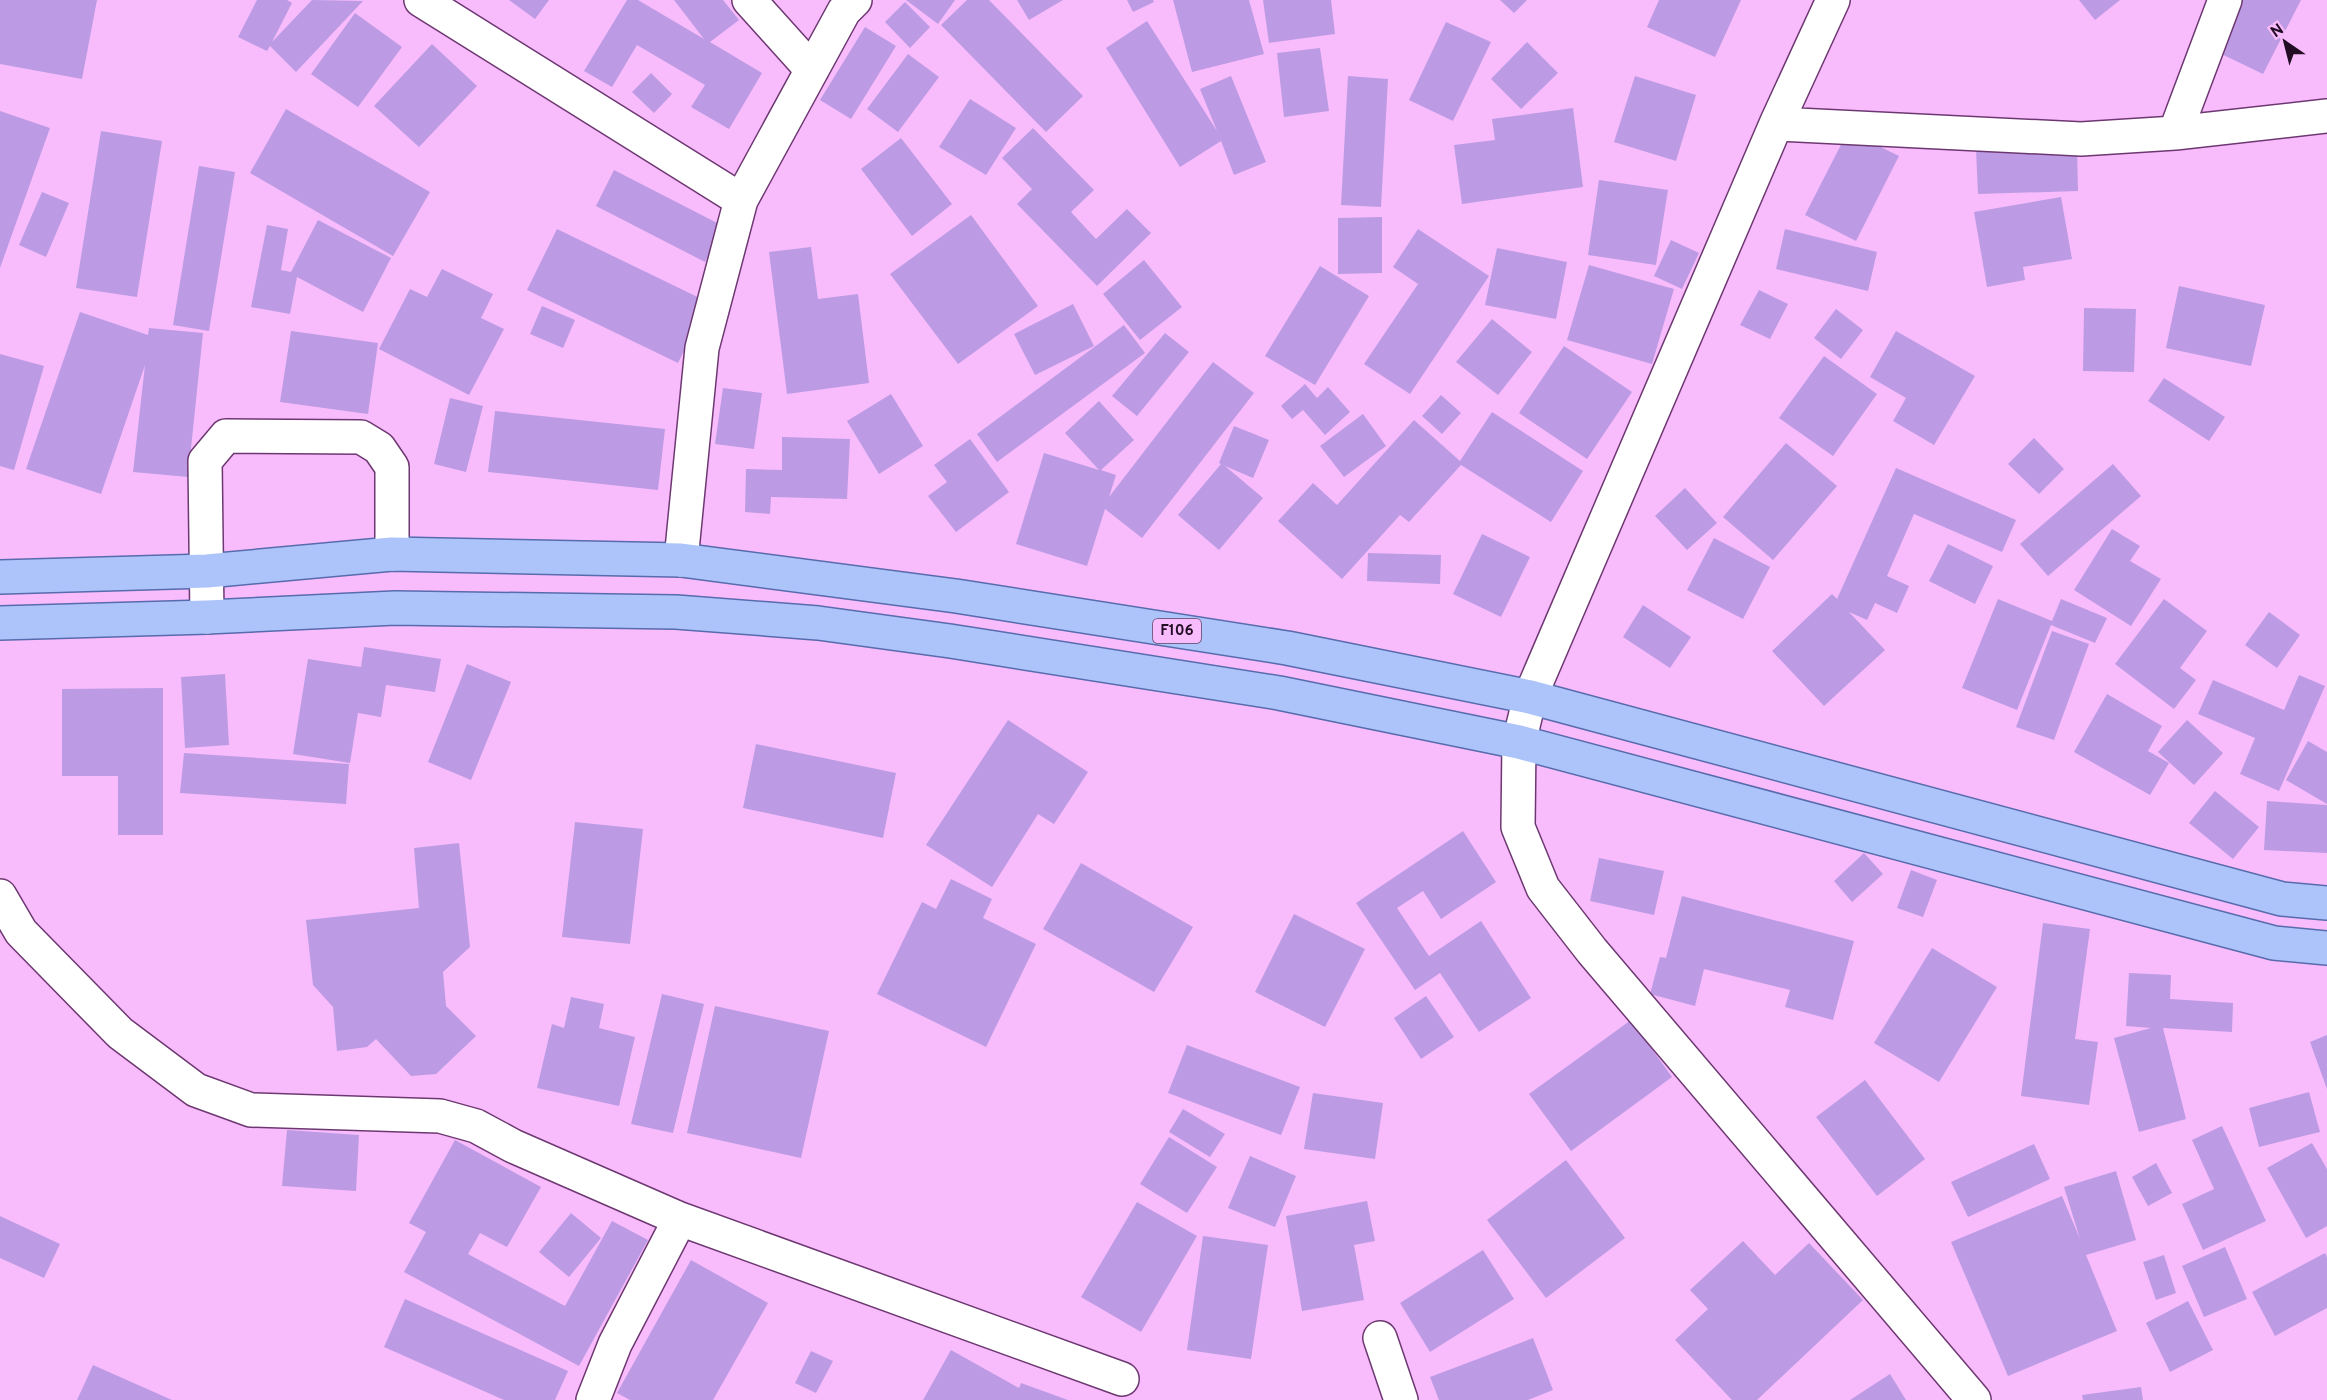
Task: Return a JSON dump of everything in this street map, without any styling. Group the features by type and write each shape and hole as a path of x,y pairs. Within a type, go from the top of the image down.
{"main road":[{"name":"F106","path":"0,577 207,571 392,554 681,560 945,595 1275,646 1530,697 2282,899 2327,903"},
{"path":"0,623 207,617 394,608 676,612 818,622 1279,693 1519,742 2274,943 2327,948"}],"street":[{"path":"421,0 741,200"},
{"path":"749,0 812,70"},
{"path":"681,560 702,348 741,200 844,11 855,0"},
{"path":"1833,0 1776,124 1530,697 1519,742 1518,827 1543,888 1592,951 1974,1400"},
{"path":"2175,133 2225,0"},
{"path":"1776,124 2081,140 2175,133 2327,116"},
{"path":"207,617 205,461 226,436 361,437 379,448 392,467 392,554"},
{"path":"0,896 21,932 120,1033 196,1090 252,1110 440,1116 476,1126 513,1146 680,1219 1122,1379"},
{"path":"592,1400 615,1344 680,1219"},
{"path":"1380,1338 1401,1400"}],"building":[{"path":"0,0 97,0 82,79 0,64"},
{"path":"257,0 287,0 292,3 272,42 312,0 363,1 296,72 270,46 267,51 238,37"},
{"path":"509,0 549,0 535,19"},
{"path":"627,0 638,0 704,39 674,0 723,0 739,20 710,42 762,73 729,129 691,107 705,85 637,45 612,87 584,71"},
{"path":"906,0 955,0 938,24"},
{"path":"967,0 989,0 1083,96 1046,132 941,25"},
{"path":"1017,0 1063,0 1029,20"},
{"path":"1127,0 1153,0 1154,2 1133,12"},
{"path":"1173,0 1249,0 1264,54 1192,72"},
{"path":"1263,0 1331,0 1335,34 1269,43"},
{"path":"1500,0 1527,0 1514,13"},
{"path":"1659,0 1741,0 1715,57 1647,27"},
{"path":"2079,0 2120,0 2095,20"},
{"path":"2236,0 2301,0 2263,74 2211,49"},
{"path":"905,2 930,27 910,48 885,22"},
{"path":"355,13 402,47 358,107 311,74"},
{"path":"1147,21 1217,131 1200,89 1231,76 1266,162 1234,175 1221,141 1180,167 1106,48"},
{"path":"1446,22 1491,42 1453,121 1409,100"},
{"path":"865,27 896,46 851,119 820,100"},
{"path":"1527,42 1558,73 1521,109 1491,79"},
{"path":"432,44 477,86 419,147 374,106"},
{"path":"1320,48 1329,111 1284,117 1277,53"},
{"path":"908,54 939,77 898,132 867,109"},
{"path":"651,73 672,94 654,113 632,92"},
{"path":"1348,76 1388,79 1381,207 1341,205"},
{"path":"1635,76 1696,95 1676,161 1614,142"},
{"path":"970,99 1016,128 986,175 939,147"},
{"path":"1573,108 1583,187 1462,204 1454,145 1495,140 1492,119"},
{"path":"286,109 430,192 393,256 250,173"},
{"path":"0,111 50,128 0,268"},
{"path":"1033,128 1094,190 1071,212 1096,239 1127,209 1151,233 1097,286 1017,204 1032,189 1002,158"},
{"path":"101,131 162,141 137,297 76,288"},
{"path":"1848,131 1899,156 1856,241 1805,215"},
{"path":"901,138 952,204 912,236 861,169"},
{"path":"2077,146 2078,191 1978,194 1976,149"},
{"path":"199,166 235,172 209,331 173,325"},
{"path":"614,170 723,226 705,262 596,206"},
{"path":"1599,180 1668,190 1656,265 1588,255"},
{"path":"42,192 69,203 46,257 19,245"},
{"path":"2061,197 2072,259 2023,267 2025,280 1987,287 1974,212"},
{"path":"971,215 1038,306 958,364 890,274"},
{"path":"1382,217 1382,273 1338,274 1338,218"},
{"path":"318,220 391,258 363,312 297,277 290,314 251,307 267,225 288,229 281,270 291,272"},
{"path":"557,229 708,302 678,363 527,290"},
{"path":"1418,229 1489,276 1410,394 1364,364 1418,284 1393,267"},
{"path":"1785,229 1877,252 1868,291 1776,269"},
{"path":"1671,240 1699,253 1682,289 1654,276"},
{"path":"811,247 818,299 858,294 869,383 787,394 769,252"},
{"path":"1497,248 1567,262 1556,319 1485,305"},
{"path":"1144,260 1182,307 1140,340 1103,294"},
{"path":"1589,265 1674,289 1652,364 1567,340"},
{"path":"1320,266 1369,296 1315,385 1265,356"},
{"path":"442,269 493,294 481,318 504,329 469,395 379,349 410,289 427,297"},
{"path":"2179,286 2265,305 2251,366 2166,348"},
{"path":"1759,290 1788,304 1770,339 1740,325"},
{"path":"1073,304 1094,346 1035,375 1014,334"},
{"path":"542,306 575,320 563,348 530,334"},
{"path":"2084,308 2136,309 2134,372 2083,371"},
{"path":"1836,309 1863,330 1841,359 1814,338"},
{"path":"80,312 148,335 149,328 203,333 188,477 133,472 145,365 101,494 26,469"},
{"path":"1492,319 1532,352 1498,395 1456,362"},
{"path":"1124,325 1145,353 997,462 977,434"},
{"path":"291,331 378,343 368,414 280,402"},
{"path":"1896,331 1975,376 1934,445 1893,421 1906,398 1870,377"},
{"path":"1165,333 1189,352 1137,416 1112,396"},
{"path":"1564,346 1632,392 1587,459 1519,413"},
{"path":"0,354 44,366 14,470 0,466"},
{"path":"1824,356 1877,394 1833,456 1779,418"},
{"path":"1213,362 1254,393 1142,538 1105,509 1087,566 1016,544 1044,453 1099,470 1065,433 1099,401 1134,440 1101,470 1116,475 1109,497"},
{"path":"2164,378 2225,417 2209,441 2148,401"},
{"path":"1305,384 1317,398 1328,387 1350,412 1325,435 1303,410 1292,419 1281,406"},
{"path":"723,388 762,393 754,449 715,444"},
{"path":"891,394 923,446 879,474 847,421"},
{"path":"1441,395 1461,413 1442,434 1422,416"},
{"path":"450,398 483,406 466,472 434,464"},
{"path":"495,411 665,429 658,490 488,472"},
{"path":"1492,412 1583,471 1551,522 1461,465 1409,522 1400,515 1342,579 1278,521 1313,483 1337,505 1414,420 1460,461"},
{"path":"1363,414 1386,446 1344,477 1320,446"},
{"path":"1234,426 1269,440 1253,478 1225,466 1263,498 1219,550 1178,515 1221,464 1219,463"},
{"path":"782,437 850,439 847,499 771,497 770,514 745,512 746,469 782,470"},
{"path":"2034,438 2064,469 2039,494 2008,464"},
{"path":"970,439 1009,492 956,532 928,496 947,482 934,465"},
{"path":"1786,443 1837,486 1773,560 1723,517"},
{"path":"2113,464 2141,496 2048,576 2020,544"},
{"path":"1896,468 2016,520 2002,552 1914,514 1887,576 1909,586 1897,613 1875,603 1867,620 1849,612 1885,650 1824,706 1772,651 1832,594 1837,599"},
{"path":"1685,488 1717,523 1687,550 1655,516"},
{"path":"2112,529 2140,546 2130,561 2161,579 2131,626 2074,590"},
{"path":"1482,534 1530,557 1501,617 1453,594"},
{"path":"1714,538 1770,567 1743,619 1687,590"},
{"path":"1948,544 1993,566 1975,604 1929,581"},
{"path":"1368,553 1441,555 1440,584 1367,581"},
{"path":"1998,599 2052,621 2061,599 2107,618 2095,643 2051,625 2017,710 1962,688"},
{"path":"2164,599 2207,631 2180,668 2196,680 2174,709 2115,664"},
{"path":"1643,605 1691,637 1670,668 1623,637"},
{"path":"2269,612 2300,635 2277,668 2245,645"},
{"path":"2052,631 2089,644 2054,740 2016,727"},
{"path":"364,647 441,659 435,692 386,685 381,717 358,713 350,763 293,754 308,659 361,667"},
{"path":"467,664 511,682 471,780 428,762"},
{"path":"225,674 229,745 185,748 181,677"},
{"path":"2299,675 2325,686 2279,791 2240,774 2255,738 2198,714 2213,680 2284,710"},
{"path":"163,688 163,835 118,835 118,776 62,776 62,689"},
{"path":"2107,694 2162,726 2148,751 2169,763 2150,795 2074,752"},
{"path":"1008,720 1088,772 1054,824 1038,814 992,887 926,845"},
{"path":"2187,720 2223,753 2194,785 2158,752"},
{"path":"2308,741 2327,752 2327,804 2286,780"},
{"path":"756,744 896,773 883,838 743,808"},
{"path":"184,753 349,764 346,804 180,793"},
{"path":"2215,791 2259,827 2233,859 2189,823"},
{"path":"2267,801 2327,805 2327,853 2264,850"},
{"path":"575,822 643,829 630,944 562,937"},
{"path":"1463,831 1496,882 1441,919 1423,891 1397,908 1429,956 1481,921 1531,998 1479,1032 1440,973 1415,990 1356,903"},
{"path":"459,843 470,947 443,972 446,1006 476,1036 436,1074 411,1076 376,1039 367,1047 337,1051 333,1007 313,985 306,920 419,908 414,848"},
{"path":"1864,853 1883,874 1852,902 1834,881"},
{"path":"1599,858 1664,871 1654,915 1590,901"},
{"path":"1081,863 1193,927 1154,992 1043,929"},
{"path":"1911,870 1937,880 1923,917 1897,908"},
{"path":"951,879 992,899 983,918 1036,944 986,1047 877,994 922,902 936,909"},
{"path":"1682,896 1854,941 1833,1020 1785,1007 1790,990 1704,969 1695,1006 1650,994 1660,957 1666,958"},
{"path":"1294,914 1365,949 1325,1027 1255,992"},
{"path":"2043,923 2090,929 2075,1039 2098,1042 2089,1105 2021,1096"},
{"path":"1932,948 1997,987 1939,1082 1874,1043"},
{"path":"2129,973 2171,975 2170,999 2233,1003 2232,1032 2163,1028 2186,1119 2139,1132 2114,1038 2151,1028 2126,1026"},
{"path":"662,994 704,1004 673,1133 631,1124"},
{"path":"1426,996 1454,1037 1421,1059 1394,1018"},
{"path":"571,997 604,1004 599,1028 635,1037 619,1106 537,1088 552,1024 564,1028"},
{"path":"715,1006 829,1031 801,1158 687,1133"},
{"path":"1631,1020 1672,1077 1571,1151 1529,1094"},
{"path":"2327,1035 2327,1089 2310,1042"},
{"path":"1187,1045 1300,1087 1281,1135 1168,1093"},
{"path":"1865,1080 1925,1159 1877,1196 1816,1117"},
{"path":"2309,1092 2320,1132 2259,1147 2249,1108"},
{"path":"1313,1093 1383,1103 1375,1159 1304,1149"},
{"path":"1183,1109 1225,1134 1210,1157 1169,1132"},
{"path":"2222,1126 2266,1221 2203,1250 2182,1204 2214,1189 2192,1140"},
{"path":"287,1130 359,1135 356,1191 282,1186"},
{"path":"1169,1137 1217,1167 1187,1213 1140,1184"},
{"path":"455,1140 541,1187 507,1247 480,1233 468,1254 565,1306 612,1221 648,1240 579,1366 404,1272 426,1232 409,1223"},
{"path":"2312,1143 2327,1169 2327,1226 2306,1238 2267,1168"},
{"path":"2034,1144 2050,1179 1968,1217 1951,1182"},
{"path":"1250,1156 1296,1176 1275,1227 1228,1208"},
{"path":"1566,1160 1625,1238 1546,1298 1487,1220"},
{"path":"2156,1163 2172,1193 2148,1206 2132,1177"},
{"path":"2116,1171 2136,1240 2086,1255 2117,1331 2008,1376 1951,1242 2062,1196 2080,1239 2064,1187"},
{"path":"1367,1201 1375,1241 1354,1245 1364,1300 1302,1311 1286,1216"},
{"path":"1137,1202 1197,1236 1141,1332 1081,1297"},
{"path":"571,1213 601,1238 569,1277 539,1252"},
{"path":"0,1216 60,1244 44,1278 0,1258"},
{"path":"1203,1236 1268,1245 1251,1359 1187,1350"},
{"path":"1743,1241 1775,1275 1809,1243 1863,1300 1757,1400 1732,1400 1675,1340 1708,1309 1690,1290"},
{"path":"2225,1247 2247,1299 2204,1317 2182,1266"},
{"path":"1483,1250 1514,1299 1430,1352 1400,1303"},
{"path":"2325,1253 2327,1257 2327,1308 2275,1336 2252,1292"},
{"path":"2164,1255 2176,1293 2156,1300 2143,1262"},
{"path":"691,1260 768,1303 713,1400 630,1400 617,1393"},
{"path":"405,1299 568,1371 555,1400 504,1400 384,1347"},
{"path":"2188,1301 2213,1350 2170,1372 2146,1323"},
{"path":"1533,1338 1553,1390 1528,1400 1439,1400 1430,1377"},
{"path":"951,1350 1019,1388 1021,1383 1068,1400 923,1400"},
{"path":"811,1351 833,1361 816,1393 795,1383"},
{"path":"93,1365 172,1400 77,1400"},
{"path":"1890,1374 1906,1400 1850,1400"},
{"path":"2141,1387 2143,1400 2083,1400 2082,1395"}]}
